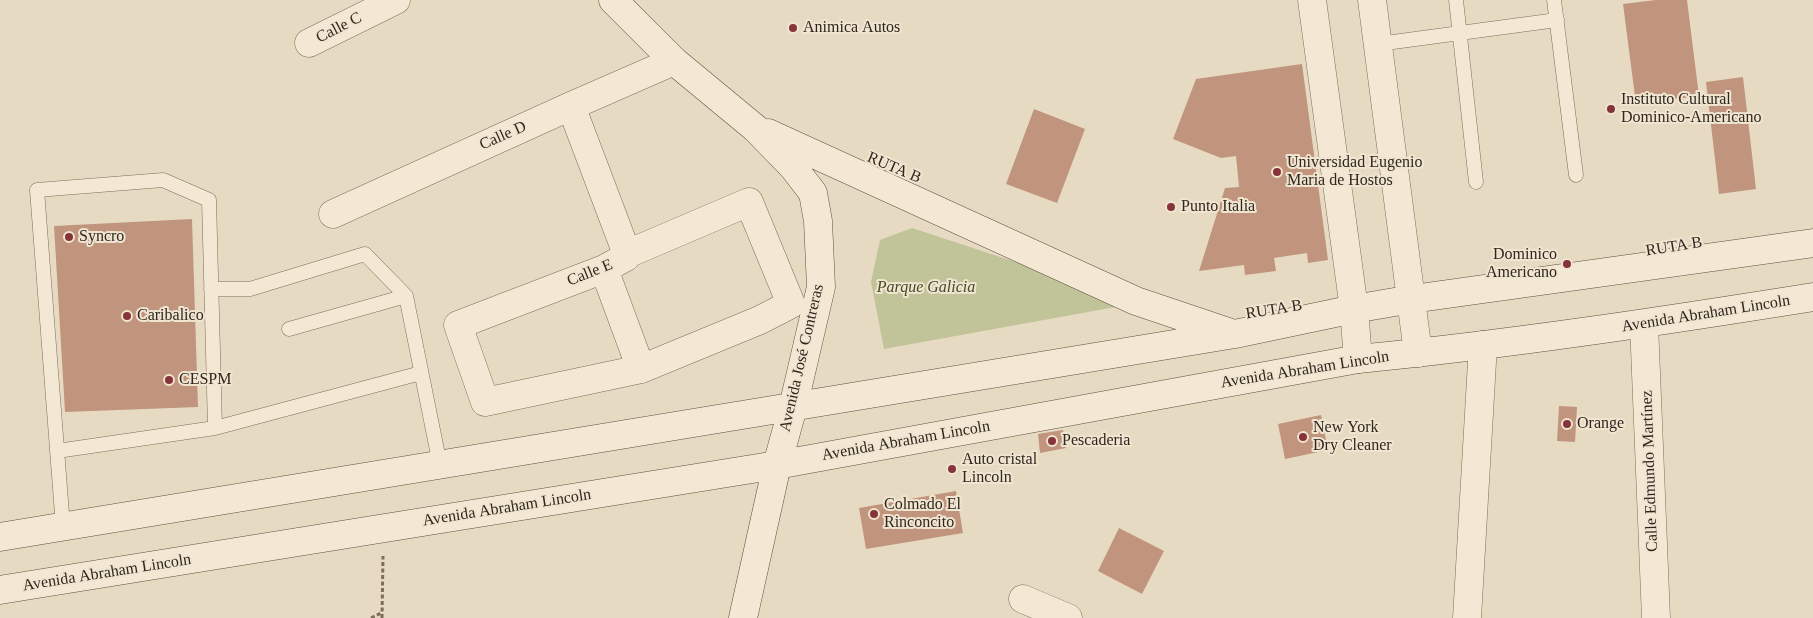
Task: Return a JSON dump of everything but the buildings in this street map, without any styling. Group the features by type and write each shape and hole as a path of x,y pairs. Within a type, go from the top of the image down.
{"main road":[{"name":"Calle C","path":"309,43 396,0"},
{"name":"Avenida José Contreras","path":"612,0 674,61 765,132 813,193 818,221 821,286 793,407 777,465 743,618"},
{"path":"1312,0 1354,309 1358,358"},
{"path":"1372,0 1418,353"},
{"name":"Calle D","path":"332,214 674,61"},
{"name":"Calle E","path":"571,106 627,254 624,260 458,325 485,402 641,369"},
{"path":"765,132 1136,302 1235,334"},
{"path":"604,268 641,369 760,320 791,304 748,202 627,254"},
{"path":"0,537 1235,334 1354,309 1813,243"},
{"name":"Avenida Abraham Lincoln","path":"0,590 777,465 1358,358 1418,353 1644,324 1813,297"},
{"name":"Calle Edmundo Martínez","path":"1644,324 1656,618"},
{"path":"1467,618 1483,345"},
{"path":"1023,599 1068,618"}],"lane":[{"path":"1456,0 1476,182"},
{"path":"1554,0 1576,175"},
{"path":"1378,44 1557,20"},
{"path":"63,527 37,190 163,180 209,200 215,428"},
{"name":"RUTA B","path":"1235,334 1813,243"},
{"path":"211,289 250,289 365,254 406,296 440,465"},
{"path":"289,329 406,296"},
{"path":"57,451 215,428 421,374"}],"path":[{"path":"382,618 384,528"},
{"path":"371,618 382,613"}],"green space":[{"name":"Parque Galicia","path":"912,228 1104,291 1121,306 884,349 871,282 880,240"}],"place":[{"name":"Animica Autos","path":"793,28"},
{"name":"Instituto Cultural Dominico-Americano","path":"1611,109"},
{"name":"Universidad Eugenio Maria de Hostos","path":"1277,172"},
{"name":"Punto Italia","path":"1171,207"},
{"name":"Syncro","path":"69,237"},
{"name":"Dominico Americano","path":"1567,264"},
{"name":"Caribalico","path":"127,316"},
{"name":"CESPM","path":"169,380"},
{"name":"Orange","path":"1567,424"},
{"name":"New York Dry Cleaner","path":"1303,437"},
{"name":"Pescaderia","path":"1052,441"},
{"name":"Auto cristal Lincoln","path":"952,469"},
{"name":"Colmado El Rinconcito","path":"874,514"}]}
